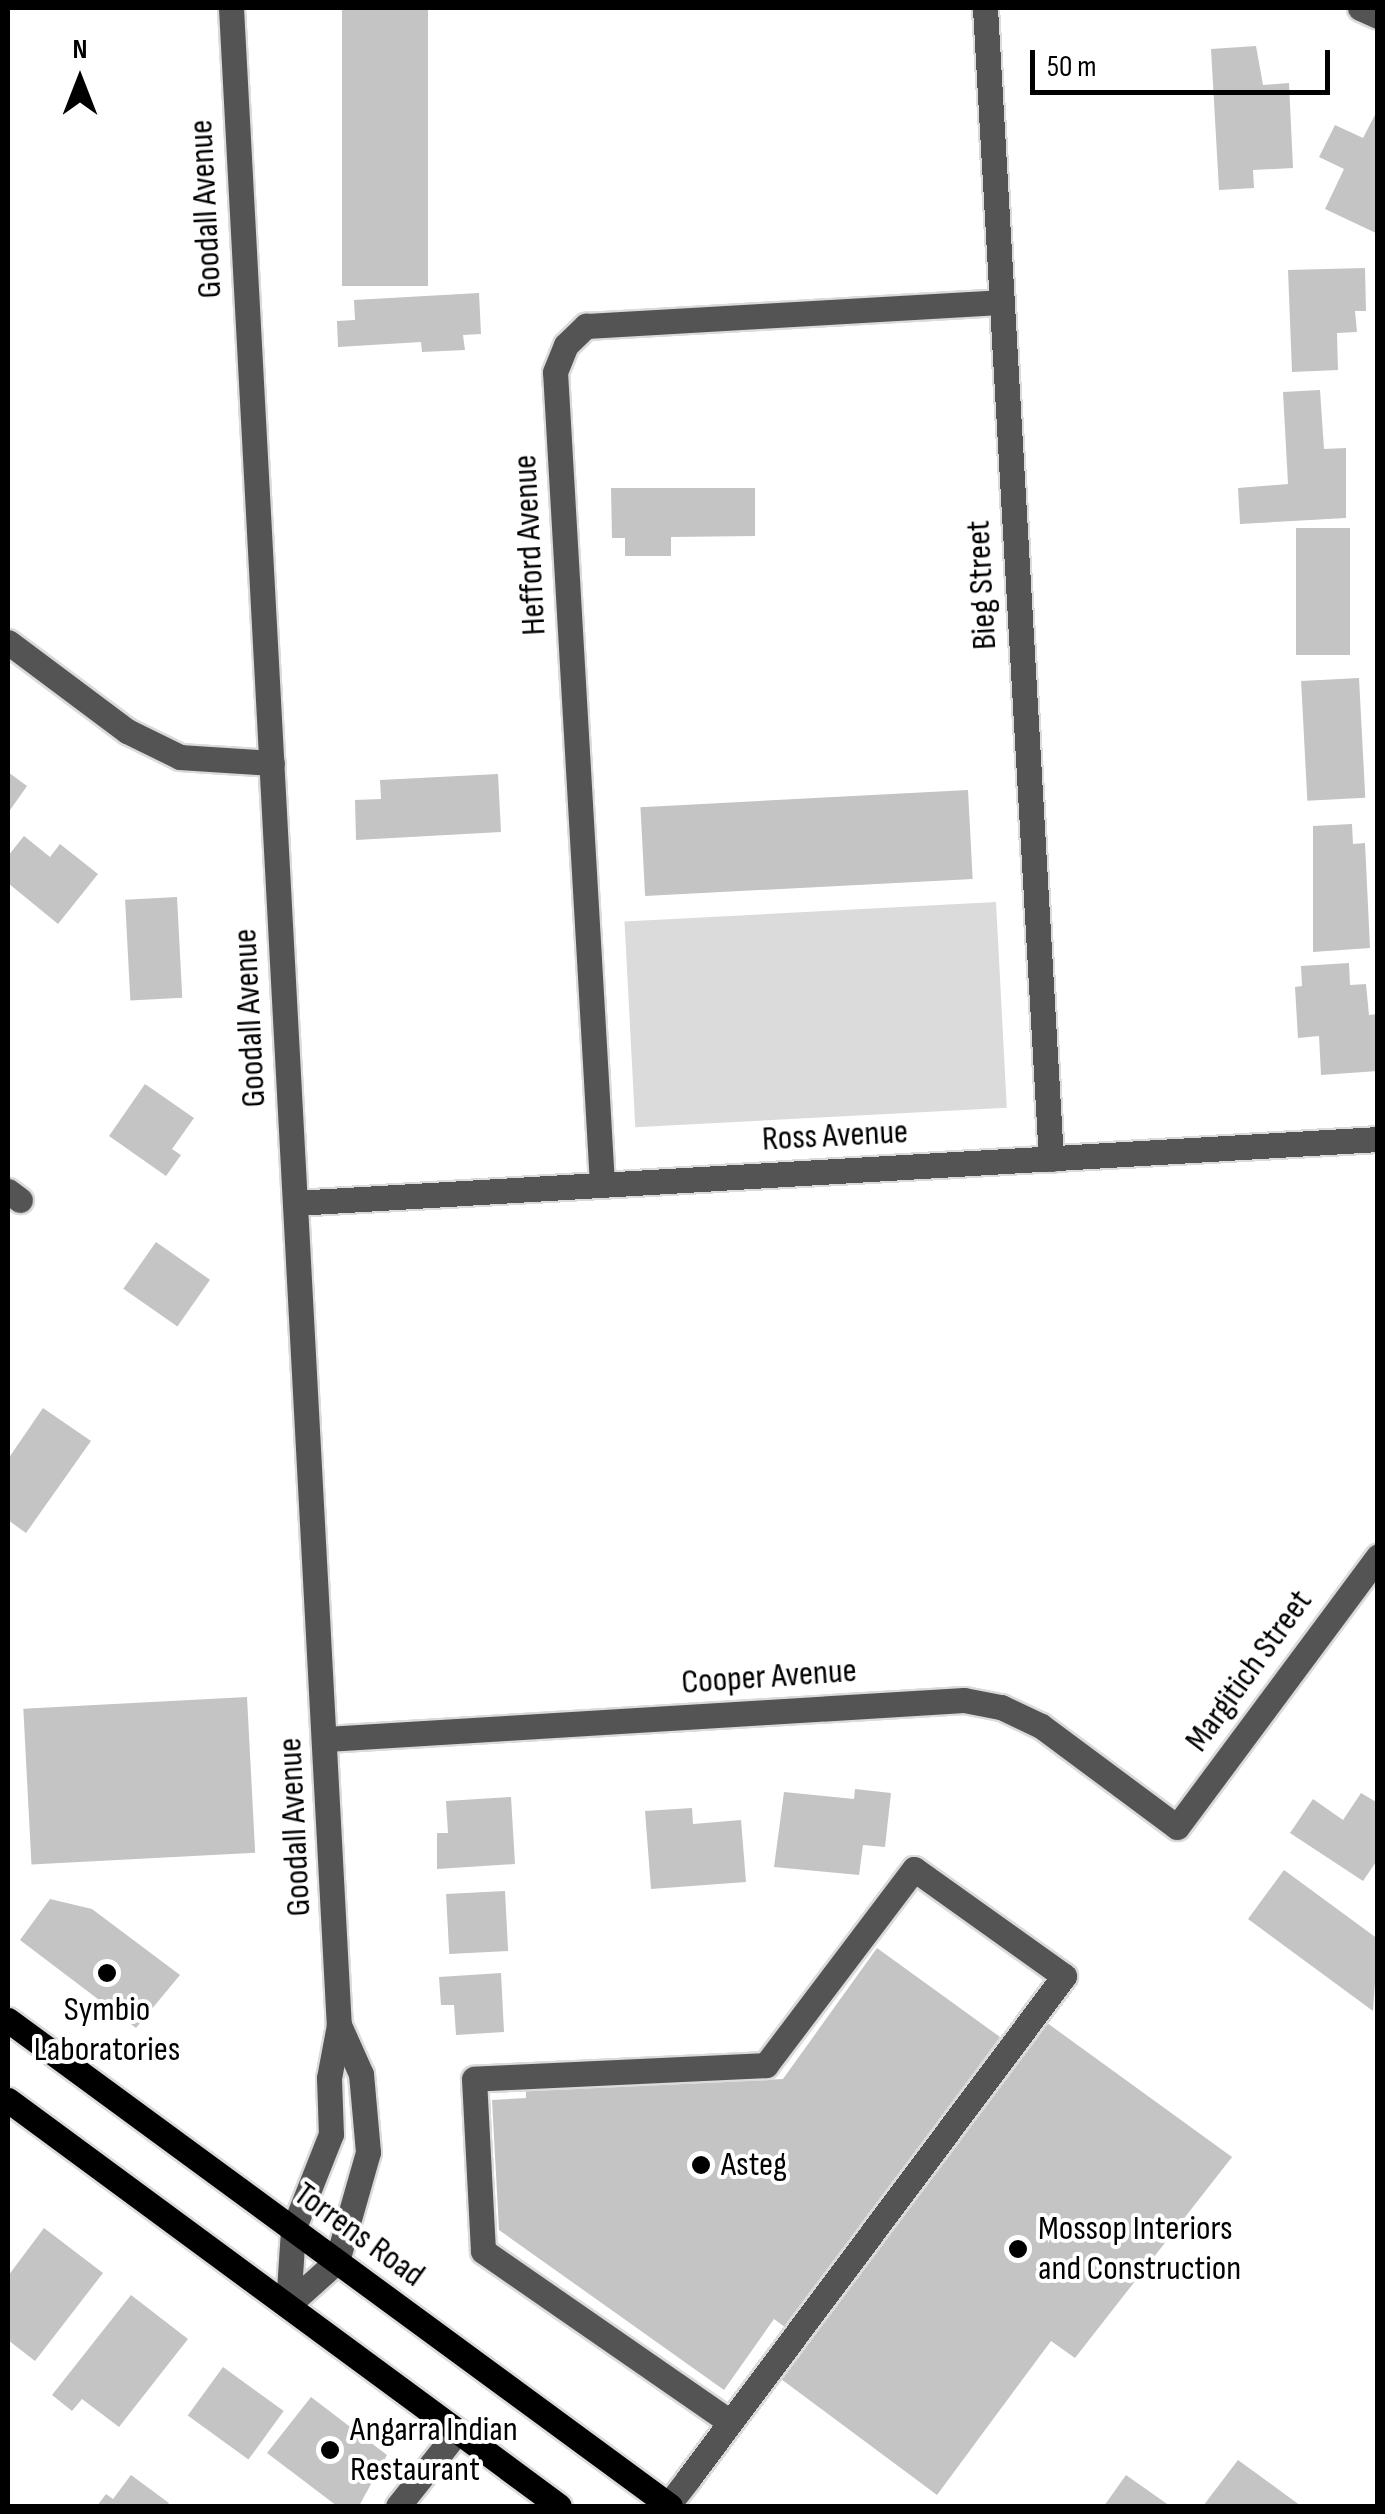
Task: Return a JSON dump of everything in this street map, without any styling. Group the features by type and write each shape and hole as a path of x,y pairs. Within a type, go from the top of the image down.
{"main road":[{"name":"Torrens Road","path":"8,2020 669,2506"},
{"path":"8,2100 559,2506"}],"street":[{"name":"Goodall Avenue","path":"230,8 339,2025 329,2078 330,2134 293,2230 288,2304"},
{"name":"Bieg Street","path":"985,8 1050,1159"},
{"path":"1360,8 1378,16"},
{"name":"Hefford Avenue","path":"602,1184 555,372 566,345 586,326 1000,302"},
{"path":"8,642 127,731 180,757 272,763"},
{"name":"Ross Avenue","path":"296,1203 1378,1140"},
{"name":"Margitich Street","path":"1178,1827 1378,1556"},
{"name":"Cooper Avenue","path":"326,1740 964,1700 1001,1707 1041,1726 1178,1827"},
{"path":"669,2506 1064,1976 914,1869 766,2065 474,2079 483,2250 730,2422"},
{"name":"Goodall Avenue","path":"337,2261 368,2152 361,2074 339,2025"},
{"path":"288,2304 337,2261"},
{"path":"398,2506 458,2432"}],"shaded area":[{"path":"996,902 1007,1108 635,1127 625,921"}],"building":[{"path":"342,8 428,8 428,286 342,286"},
{"path":"1256,46 1263,85 1289,83 1293,168 1253,170 1254,188 1219,190 1211,49"},
{"path":"1378,109 1378,234 1325,209 1344,169 1319,157 1335,125 1363,138"},
{"path":"1365,268 1366,311 1355,311 1357,332 1337,333 1338,370 1292,372 1288,270"},
{"path":"479,293 481,334 463,335 465,350 422,352 421,342 338,347 337,321 355,320 354,300"},
{"path":"1320,390 1324,449 1346,448 1346,518 1240,524 1238,488 1288,484 1283,392"},
{"path":"611,488 755,488 755,536 671,537 671,556 625,556 625,538 612,538"},
{"path":"1296,528 1350,528 1350,655 1296,655"},
{"path":"1359,678 1365,798 1307,801 1301,681"},
{"path":"8,772 27,786 8,813"},
{"path":"498,774 501,832 356,840 355,800 381,799 380,780"},
{"path":"968,790 973,879 645,896 640,807"},
{"path":"1352,824 1353,844 1365,843 1370,948 1313,952 1313,826"},
{"path":"24,836 50,857 60,844 98,874 58,924 8,883 8,856"},
{"path":"177,897 182,998 130,1001 125,900"},
{"path":"1349,963 1350,985 1366,984 1369,1015 1378,1014 1378,1071 1321,1075 1319,1036 1298,1038 1295,987 1302,986 1301,966"},
{"path":"145,1084 194,1118 172,1149 181,1155 166,1176 109,1136"},
{"path":"156,1242 210,1280 177,1327 123,1289"},
{"path":"43,1408 91,1441 26,1533 8,1520 8,1459"},
{"path":"247,1697 255,1853 31,1865 23,1709"},
{"path":"855,1789 891,1793 885,1847 863,1845 859,1875 774,1867 784,1792 854,1799"},
{"path":"1361,1793 1378,1803 1378,1859 1363,1881 1290,1833 1313,1799 1343,1820"},
{"path":"511,1797 515,1864 437,1869 437,1833 448,1833 446,1801"},
{"path":"692,1808 693,1824 741,1820 746,1882 651,1889 645,1811"},
{"path":"1284,1870 1378,1939 1373,2011 1248,1919"},
{"path":"505,1891 508,1951 449,1954 446,1894"},
{"path":"50,1899 92,1909 180,1975 136,2028 20,1940"},
{"name":"Asteg","path":"877,1948 1000,2037 786,2328 774,2319 724,2390 499,2230 492,2100 526,2098 526,2090 783,2079"},
{"path":"501,1973 504,2032 456,2035 454,2005 441,2005 439,1977"},
{"name":"Mossop Interiors and Construction","path":"1043,2020 1232,2157 1075,2358 1051,2341 937,2495 781,2379"},
{"path":"44,2228 103,2273 35,2361 8,2340 8,2276"},
{"path":"131,2295 188,2339 119,2427 82,2399 72,2411 52,2395"},
{"path":"223,2367 284,2411 248,2460 188,2416"},
{"path":"311,2397 387,2455 359,2506 337,2506 267,2453"},
{"path":"1238,2460 1301,2506 1203,2506"},
{"path":"131,2475 169,2503 97,2506 106,2494 113,2499"},
{"path":"1126,2475 1170,2506 1104,2506"}],"place":[{"name":"Symbio Laboratories","path":"107,1973"},
{"name":"Asteg","path":"701,2165"},
{"name":"Mossop Interiors and Construction","path":"1018,2249"},
{"name":"Angarra Indian Restaurant","path":"330,2450"}]}
